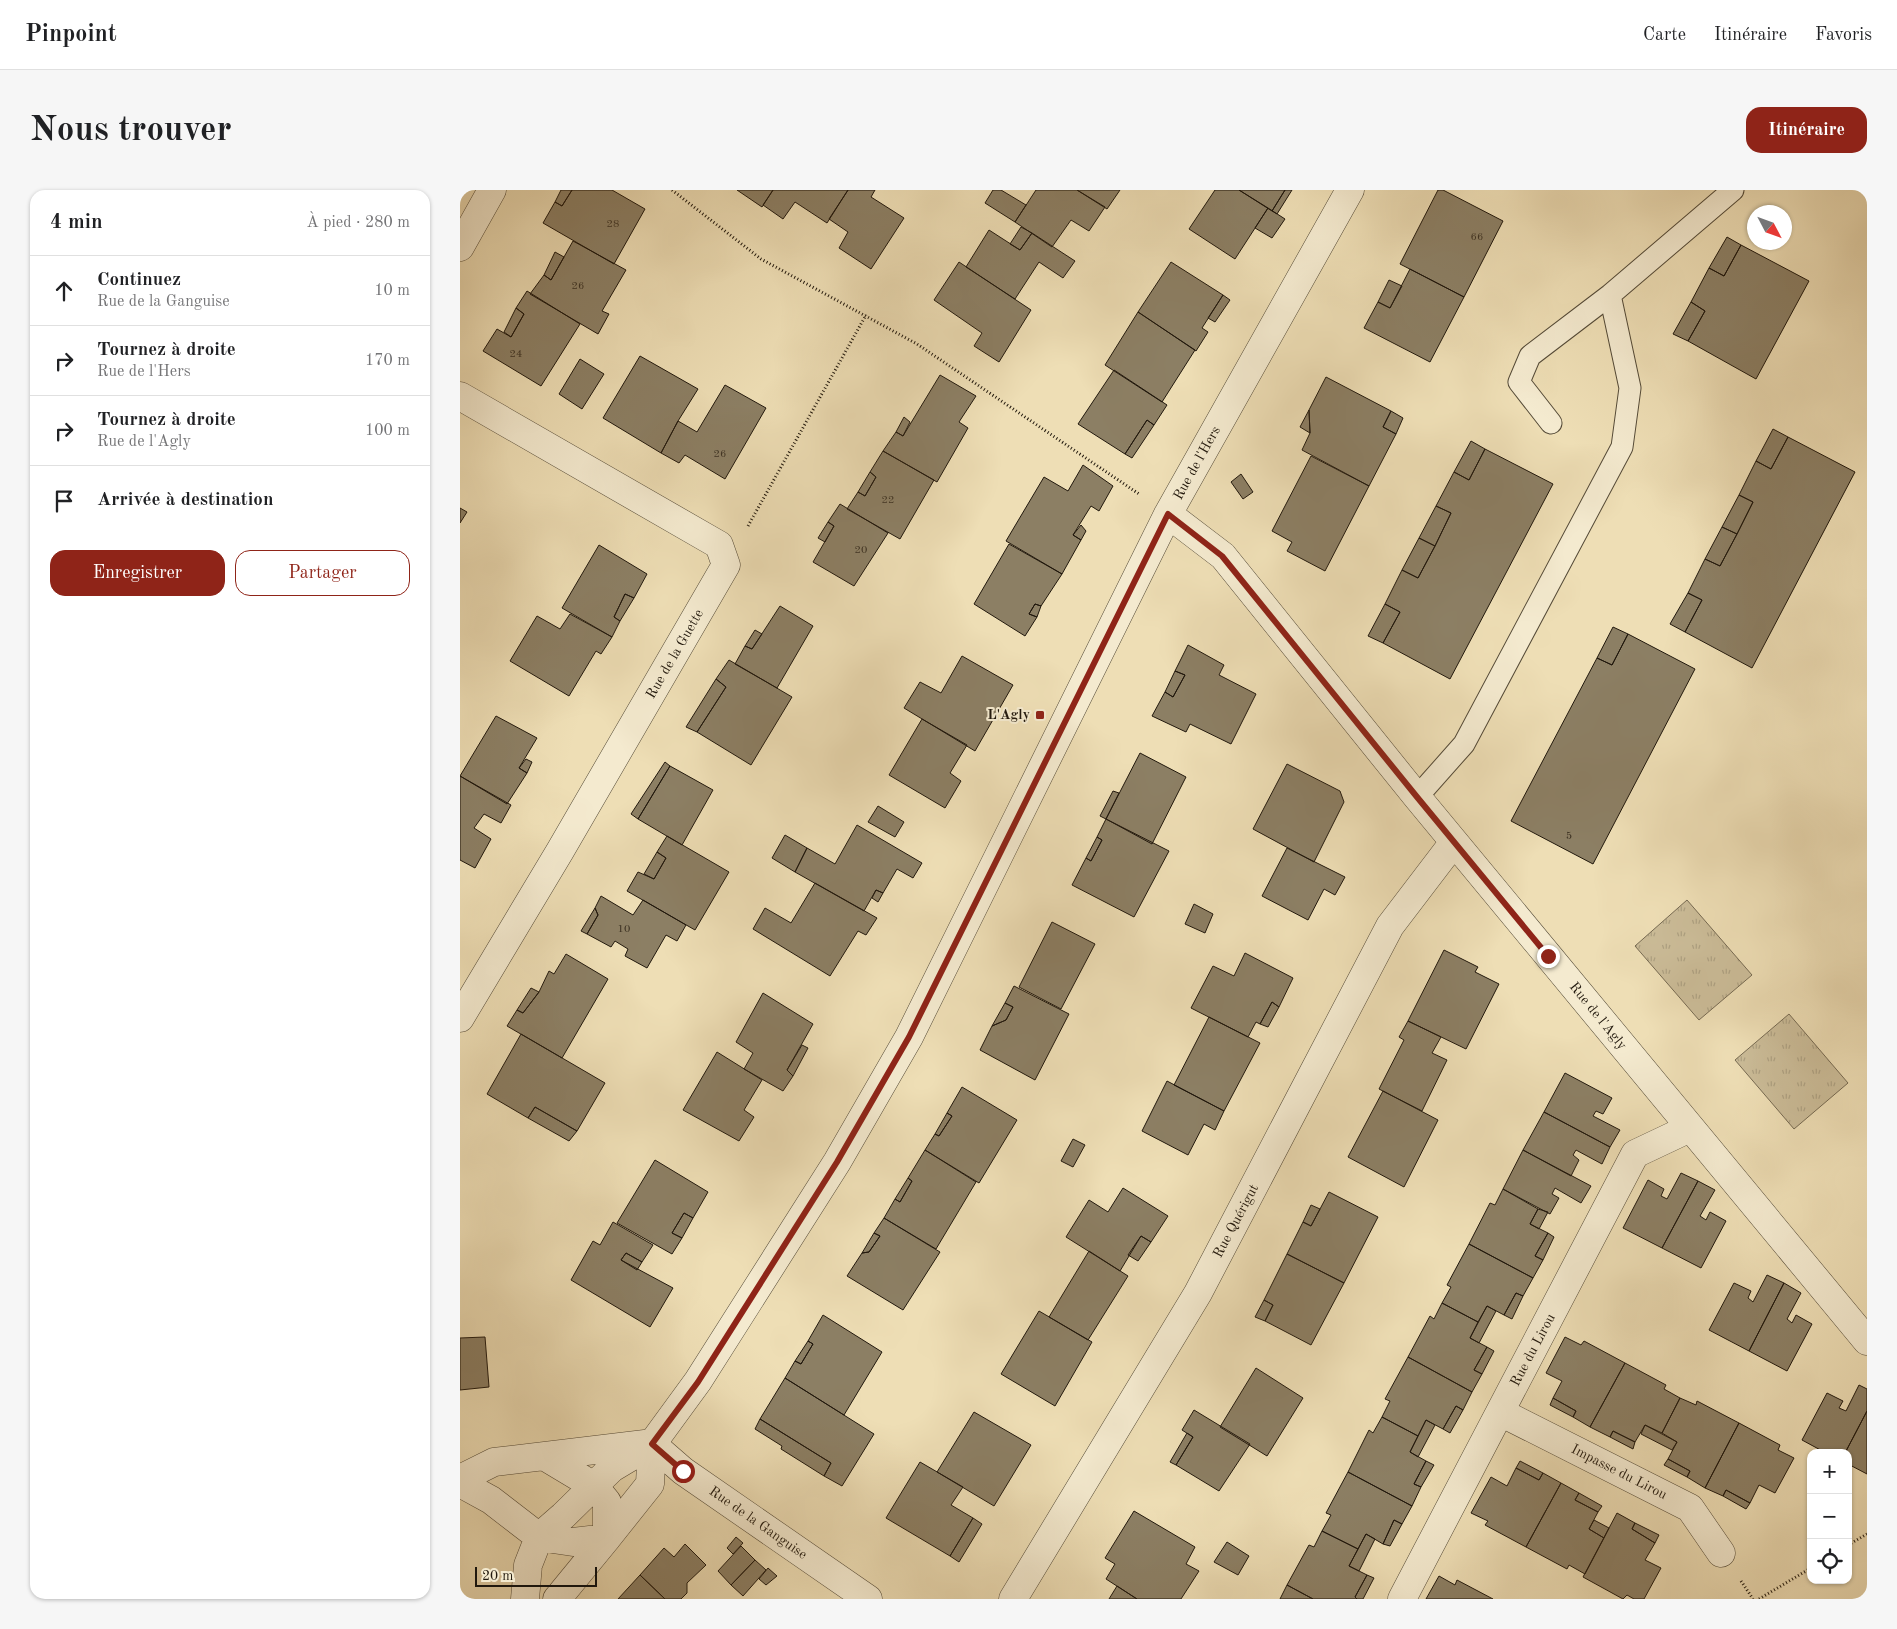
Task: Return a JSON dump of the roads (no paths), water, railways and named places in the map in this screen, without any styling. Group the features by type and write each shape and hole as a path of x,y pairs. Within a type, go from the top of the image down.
{"street":[{"path":"460,247 492,190"},
{"name":"Rue de l'Hers","path":"525,1599 528,1565 539,1537 612,1468 652,1444 698,1382 837,1162 909,1037 1168,514 1350,190"},
{"name":"Rue de la Guette","path":"460,396 719,545 726,565 560,851 460,1018"},
{"name":"Rue de l'Agly","path":"1168,514 1222,556 1417,797 1867,1341"},
{"name":"Rue Quérigut","path":"1013,1599 1198,1293 1390,926 1454,842"},
{"name":"Rue du Lirou","path":"1402,1599 1636,1154 1690,1128"},
{"name":"Impasse du Lirou","path":"1500,1412 1690,1508 1721,1552"},
{"path":"460,1479 494,1462 652,1444 650,1484 557,1599"},
{"name":"Rue de la Ganguise","path":"652,1444 683,1471 868,1599"},
{"path":"544,1456 594,1486 607,1502 607,1538"},
{"path":"460,1483 491,1500 539,1537 573,1542 607,1538"}],"lane":[{"path":"1551,423 1519,382 1530,356 1610,295 1733,190"},
{"path":"1417,797 1464,744 1622,447 1630,388 1610,295"}],"place":[{"name":"L'Agly","path":"1040,715"}]}
